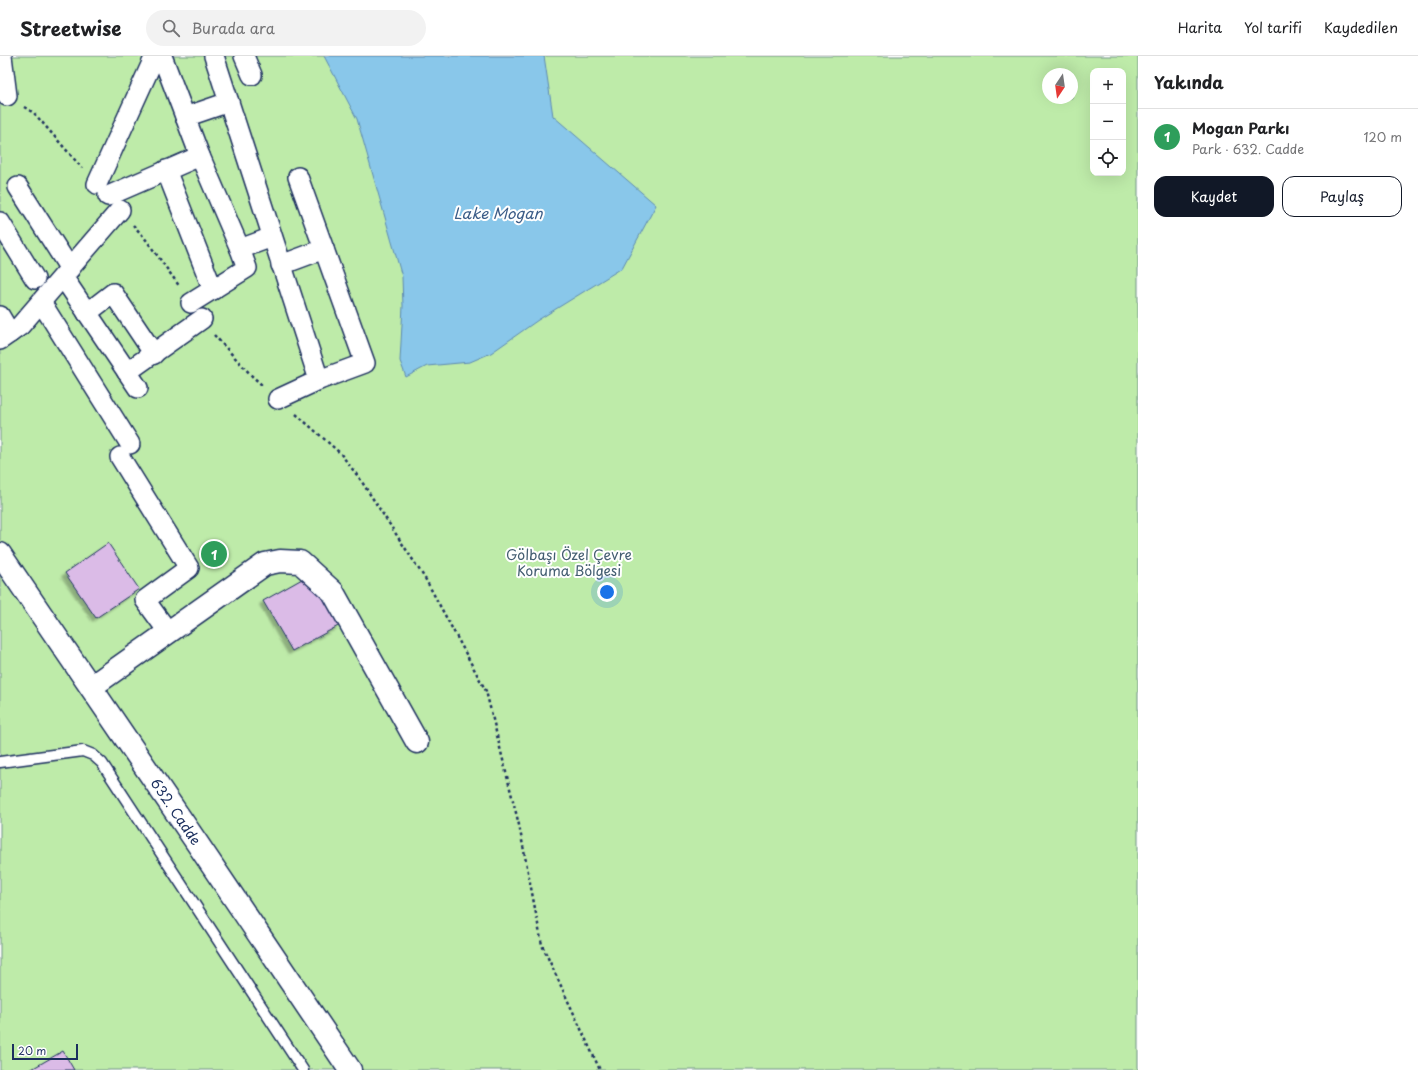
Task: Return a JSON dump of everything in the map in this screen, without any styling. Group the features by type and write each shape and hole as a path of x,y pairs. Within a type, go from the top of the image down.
{"street":[{"path":"2,56 7,96"},
{"path":"102,190 155,56"},
{"path":"162,56 200,156 247,268 191,303"},
{"path":"214,56 319,380"},
{"path":"244,56 252,75"},
{"path":"185,117 229,102"},
{"path":"102,190 166,170 200,156"},
{"path":"166,170 212,290"},
{"path":"278,398 365,362 298,177"},
{"path":"18,187 66,273 86,313 138,388"},
{"path":"0,316 5,336 20,326 120,210"},
{"path":"0,222 35,279"},
{"path":"240,249 272,237"},
{"path":"281,264 324,249"},
{"path":"86,313 112,293 154,354"},
{"path":"41,302 189,568 145,600 168,633"},
{"path":"127,372 202,319"},
{"name":"632. Cadde","path":"0,554 350,1070"},
{"path":"91,687 265,564 280,561 300,562 333,592 417,742"}],"lane":[{"path":"0,762 83,751 93,755 102,763 303,1070"}],"path":[{"path":"7,96 34,113 102,190"},
{"path":"120,210 144,237 191,303"},
{"path":"202,319 209,329 252,376 340,453 360,479 426,580 486,691 519,825 542,944 600,1070"}],"green space":[{"name":"Gölbaşı Özel Çevre Koruma Bölgesi","path":"0,56 1138,56 1138,1070 0,1070"}],"water":[{"name":"Lake Mogan","path":"324,56 544,56 553,116 656,205 622,268 538,320 491,353 470,362 427,366 406,377 400,361 403,306 402,277 357,119"}],"building":[{"path":"108,543 139,589 96,618 65,573"},
{"path":"311,574 340,625 292,651 263,601"},
{"path":"63,1051 74,1070 30,1070"}],"place":[{"name":"Mogan Parkı","path":"214,554"}]}
